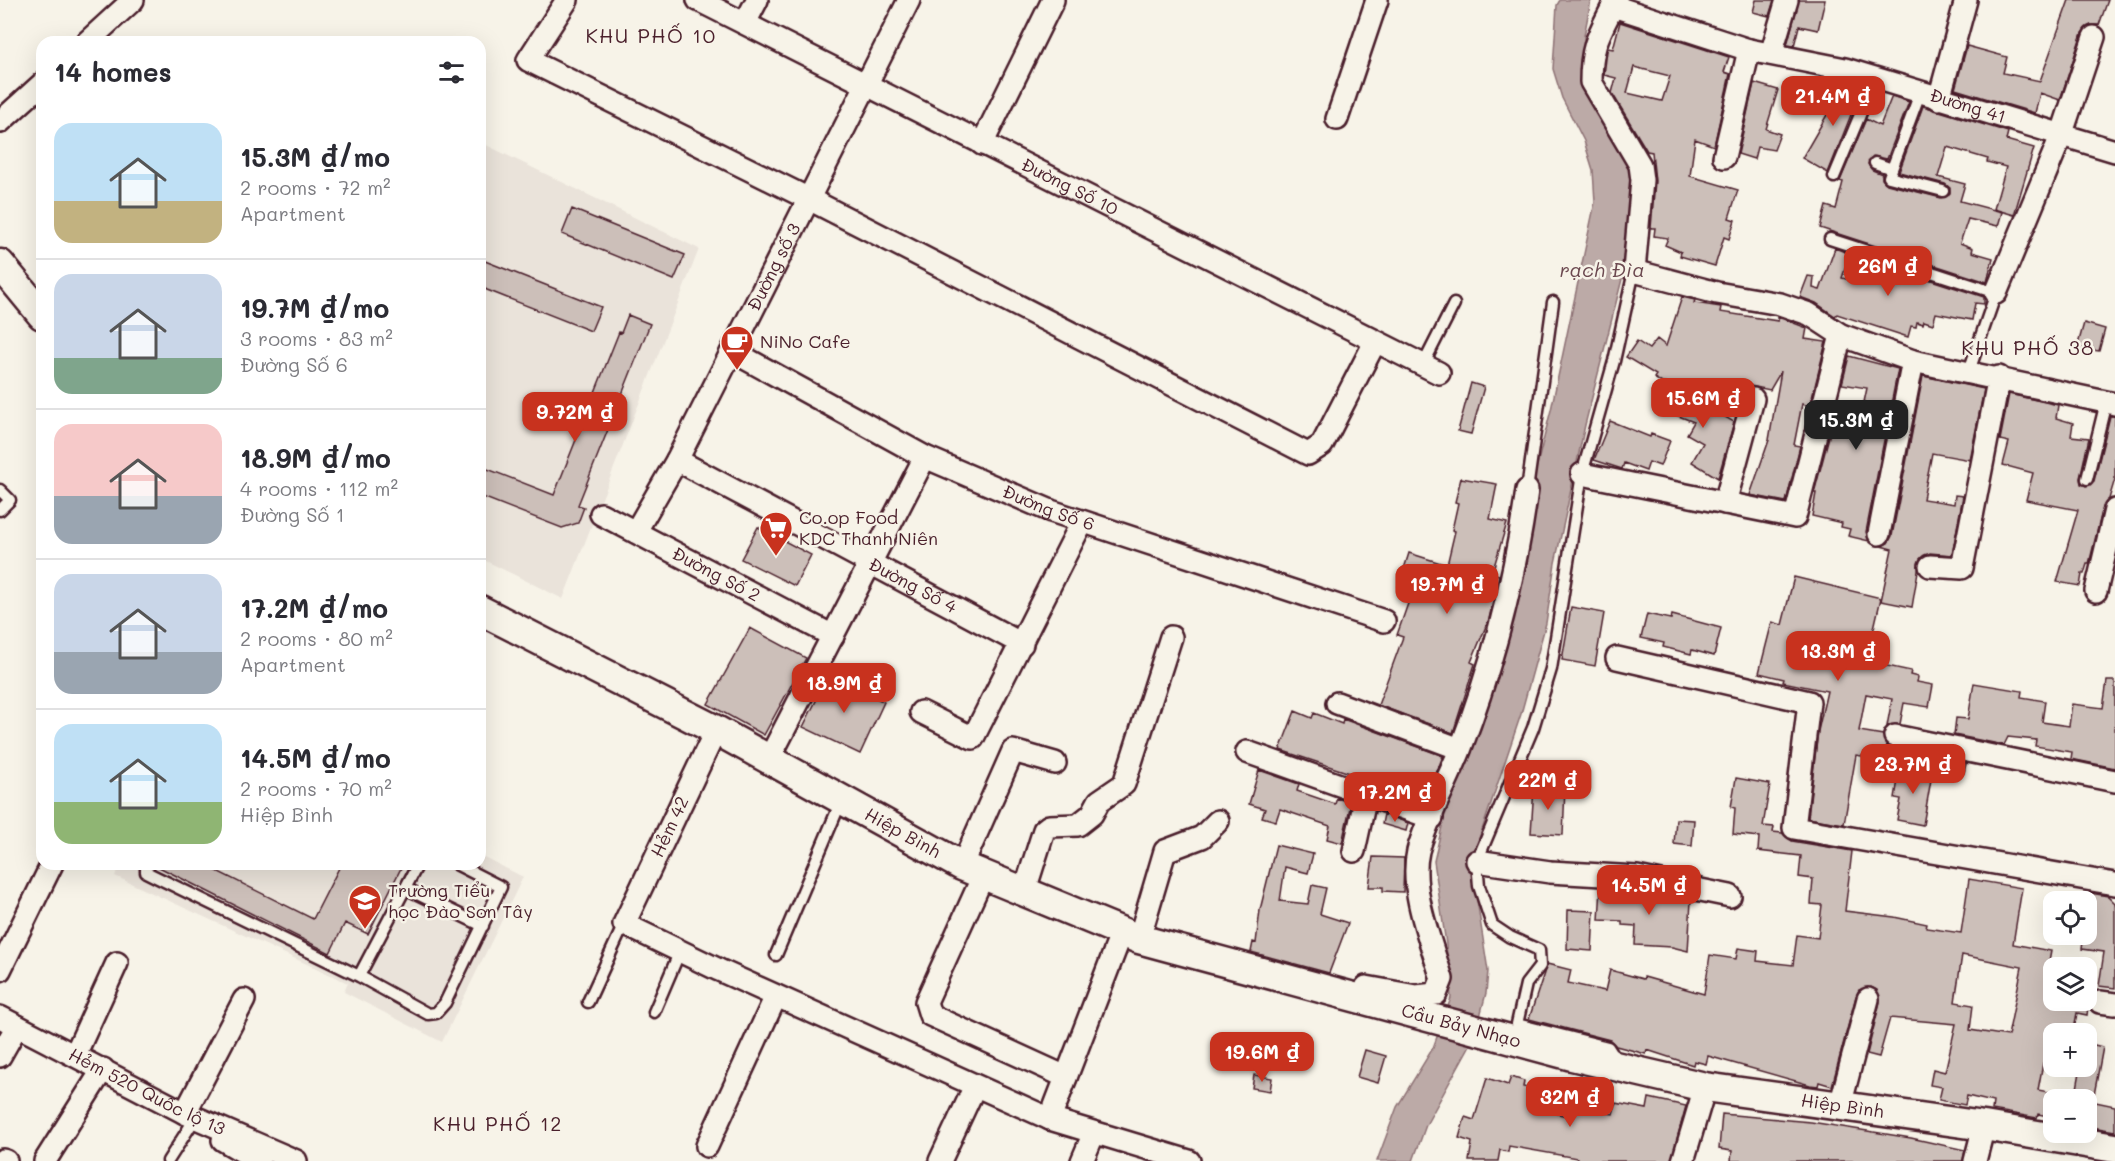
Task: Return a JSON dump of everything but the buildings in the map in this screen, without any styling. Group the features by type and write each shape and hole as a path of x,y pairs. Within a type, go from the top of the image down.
{"main road":[{"path":"0,264 36,308"},
{"name":"Hiệp Bình","path":"486,613 716,730 972,871 1130,936 1350,998"},
{"name":"Cầu Bảy Nhạo","path":"1350,998 1572,1056"},
{"name":"Hiệp Bình","path":"1572,1056 1705,1087 1984,1126 2115,1148"}],"street":[{"path":"94,36 133,0"},
{"path":"567,0 528,60 809,199 1308,454 1322,445 1375,342"},
{"name":"Đường Số 10","path":"698,0 1431,369"},
{"path":"745,23 757,0"},
{"name":"Đường số 3","path":"636,531 677,460 909,0"},
{"path":"982,144 1053,0"},
{"path":"1337,119 1377,0"},
{"path":"1771,54 1787,0"},
{"path":"1929,96 1966,0"},
{"path":"1614,3 1598,31 1591,66 1591,82 1640,165 1642,180 1634,271 1717,293 1780,304 1809,314 1840,335 1913,361 1969,370 2110,403"},
{"name":"Đường 41","path":"1614,3 1749,50 1845,69 2115,151"},
{"path":"1996,293 2061,136 2094,37"},
{"path":"1724,157 1749,50"},
{"path":"0,122 36,89"},
{"path":"1582,474 1795,518 1840,335"},
{"name":"Đường Số 6","path":"732,351 925,457 1082,522 1384,621"},
{"path":"1879,534 1913,361"},
{"path":"1930,566 1962,568 1999,377"},
{"path":"1725,503 1753,399"},
{"path":"770,759 925,457"},
{"name":"Đường Số 4","path":"677,460 1022,644"},
{"path":"1286,981 1305,974 1394,993 1416,996 1436,994 1442,979 1418,898 1418,852 1460,749 1488,665 1507,594 1527,490"},
{"path":"2096,591 2115,510"},
{"name":"Đường Số 2","path":"601,514 833,636"},
{"path":"921,712 973,738 1082,522"},
{"path":"1024,893 1044,830 1049,826 1078,825 1092,814 1099,801 1124,784 1171,637"},
{"path":"1617,658 1809,702 1794,828 2115,884"},
{"path":"1337,704 1460,749"},
{"name":"Hẻm 42","path":"624,924 716,730"},
{"path":"1895,736 2115,781"},
{"path":"1055,764 1013,751 926,1002 927,1011 1066,1077"},
{"path":"1247,752 1432,818"},
{"path":"1354,851 1366,796"},
{"path":"1050,1119 1066,1077 1130,936 1165,851 1202,837 1218,821"},
{"path":"1477,861 1550,872 1637,877 1730,896"},
{"path":"0,970 49,870"},
{"path":"624,924 776,996 1050,1119 1184,1160"},
{"path":"75,1054 117,963"},
{"path":"707,1146 776,996"},
{"path":"1840,1106 1868,999"},
{"path":"244,1000 196,1117 226,1143 259,1161"},
{"path":"0,1056 8,1022"},
{"name":"Hẻm 520 Quốc lộ 13","path":"8,1022 196,1117 296,1161"},
{"path":"45,1161 103,1069"},
{"path":"940,1161 975,1086"},
{"path":"1683,1161 1705,1087"},
{"path":"1975,1161 1984,1126"},
{"path":"1082,1161 1094,1133"}],"lane":[{"path":"1834,177 1875,79"},
{"path":"1929,96 1889,177 1943,191"},
{"path":"1875,163 1892,169"},
{"path":"1830,239 1996,293 1969,370"},
{"path":"1620,1067 1608,1047 1517,1024 1526,984 1540,966 1539,950 1510,937 1492,925 1479,886 1477,861 1508,792 1544,697 1551,669 1582,474 1614,362 1634,271"},
{"path":"1527,490 1552,302"},
{"path":"1431,369 1454,304"},
{"path":"2087,479 2110,403"},
{"path":"0,490 10,500 0,510"},
{"path":"776,956 842,799"},
{"path":"146,870 358,976 428,1014 436,1014 445,1003 501,887 468,870"},
{"path":"358,976 415,870"},
{"path":"405,888 483,926"},
{"path":"588,1002 624,924"},
{"path":"654,1012 680,951"},
{"path":"168,1161 196,1117"}],"shaded area":[{"path":"486,145 699,249 563,599 486,561"},
{"name":"Trường Tiểu học Đào Sơn Tây","path":"486,858 523,877 442,1042 344,992 348,983 115,876 118,870 486,870"}],"water":[{"name":"rạch Đìa","path":"1560,0 1591,0 1584,36 1585,62 1631,169 1630,229 1623,275 1585,425 1555,563 1546,623 1521,714 1476,848 1475,887 1488,971 1486,993 1475,1036 1426,1125 1413,1161 1377,1161 1397,1107 1433,1048 1451,998 1434,861 1444,818 1458,778 1551,410 1595,202 1593,170 1584,141 1562,98 1553,69 1557,5"}],"place":[{"name":"NiNo Cafe","path":"737,371"},
{"name":"Co.op Food KDC Thanh Niên","path":"776,557"},
{"name":"Trường Tiểu học Đào Sơn Tây","path":"365,930"}],"district":[{"name":"KHU PHỐ 10","path":"651,36"},
{"name":"KHU PHỐ 38","path":"2028,348"},
{"name":"KHU PHỐ 12","path":"498,1124"}]}
